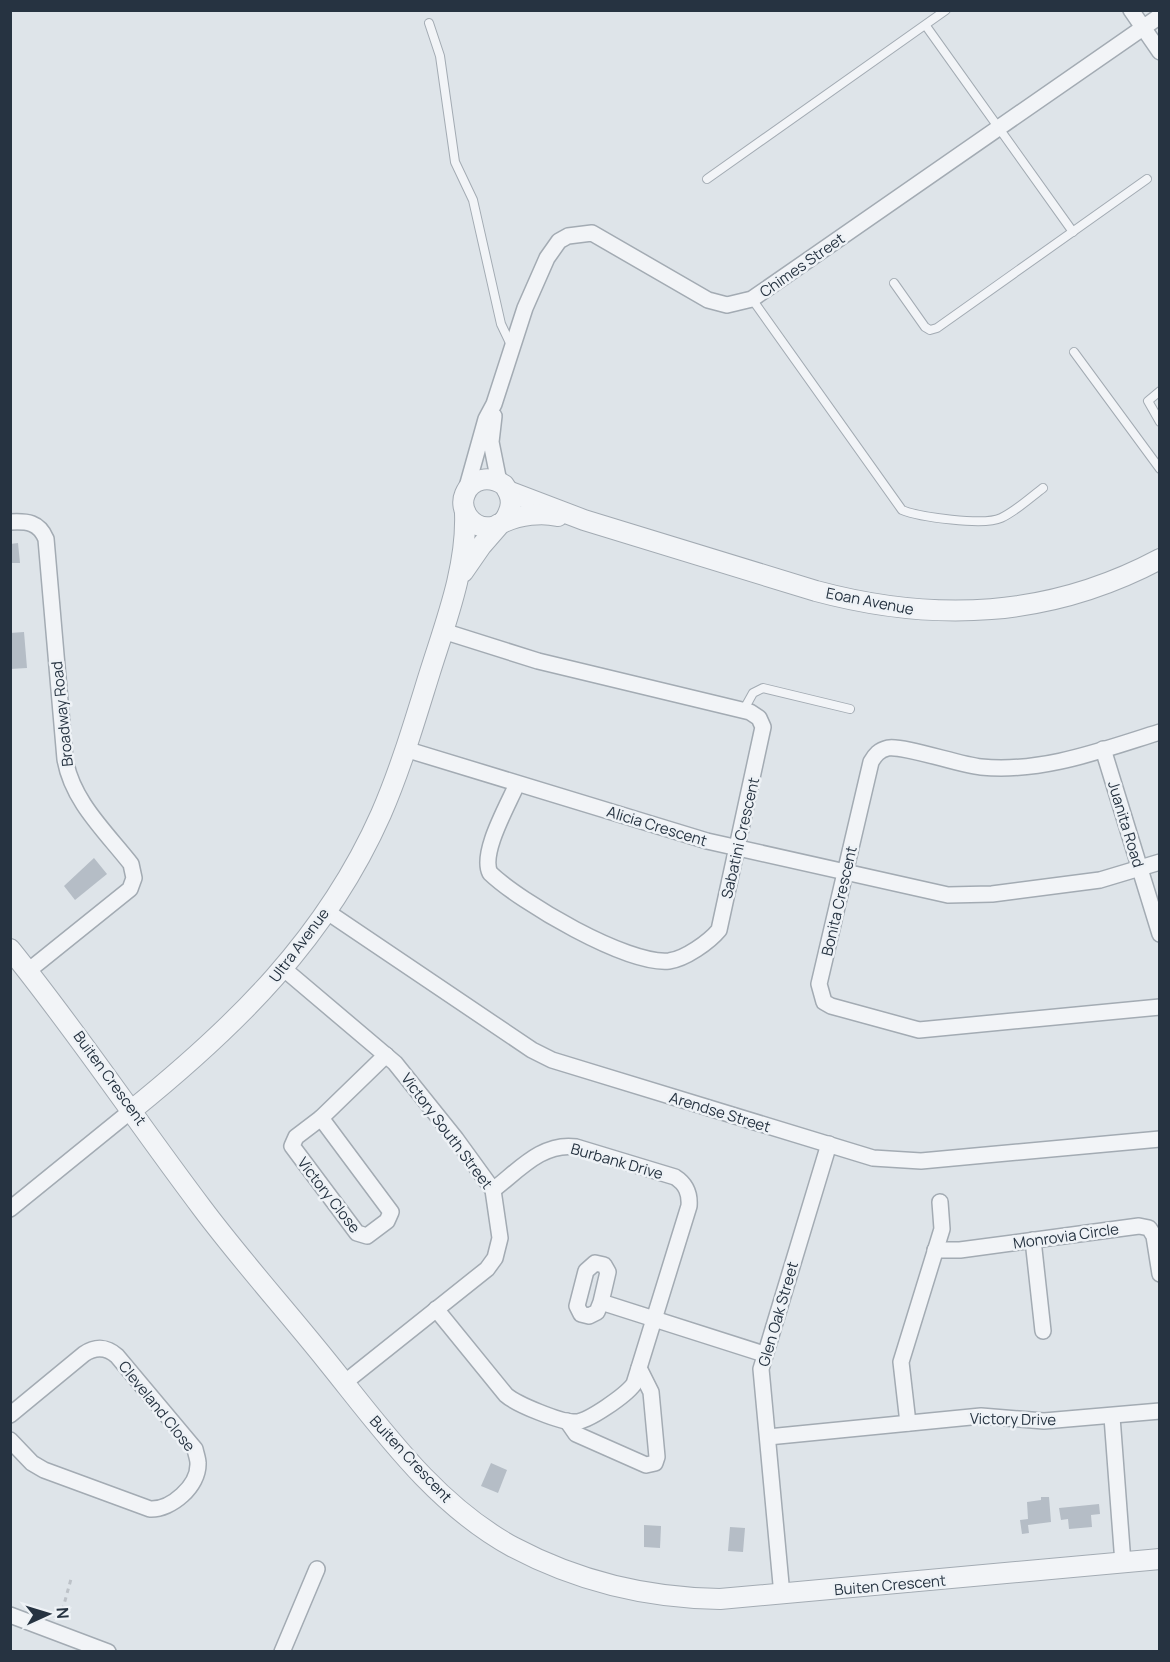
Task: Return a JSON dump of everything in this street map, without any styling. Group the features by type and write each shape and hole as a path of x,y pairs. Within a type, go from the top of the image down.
{"street":[{"path":"1131,10 1160,52"},
{"name":"Chimes Street","path":"465,504 479,440 494,404 512,346 547,258 559,242 580,232 592,233 708,300 727,305 752,299 1160,16"},
{"name":"Chimes Street","path":"494,404 491,442 503,486"},
{"path":"479,480 503,486 512,501 510,512 502,522 491,527 481,527 472,522 465,504 479,480"},
{"name":"Eoan Avenue","path":"503,486 584,520 834,596 919,611 968,611 1039,604 1108,583 1160,559"},
{"name":"Ultra Avenue","path":"10,1209 214,1040 284,969 326,911 371,834 405,749 455,588 466,537 465,504"},
{"name":"Eoan Avenue","path":"502,522 548,514 584,520"},
{"name":"Broadway Road","path":"10,522 31,523 41,529 46,539 65,759 71,783 81,801 131,864 134,873 130,889 28,971"},
{"name":"Ultra Avenue","path":"455,588 468,562 502,522"},
{"name":"Sabatini Crescent","path":"443,631 538,661 743,711 759,718 764,732 717,933 682,957 670,961 612,947 578,932 490,873 487,867 487,854 517,784"},
{"name":"Bonita Crescent","path":"1160,732 1058,762 1003,768 980,767 891,747 882,750 871,762 819,984 824,1002 831,1006 919,1030 1160,1007"},
{"name":"Alicia Crescent","path":"405,749 738,849 948,895 970,896 1100,880 1160,862"},
{"name":"Juanita Road","path":"1103,749 1160,934"},
{"name":"Arendse Street","path":"326,911 532,1050 552,1060 884,1160 915,1162 1160,1139"},
{"name":"Buiten Crescent","path":"10,949 65,1016 203,1209 400,1452 436,1490 467,1516 522,1551 564,1571 617,1589 651,1595 720,1599 1160,1559"},
{"name":"Victory South Street","path":"284,969 386,1055 456,1139 493,1190 500,1238 495,1257 487,1269 344,1383"},
{"name":"Victory Close","path":"321,1118 391,1212 387,1221 367,1236 357,1233 292,1146 296,1137 321,1118 386,1055"},
{"name":"Glen Oak Street","path":"782,1595 761,1369 829,1144"},
{"name":"Burbank Drive","path":"493,1190 542,1152 559,1146 576,1147 679,1180 689,1194 689,1206 639,1368 628,1391 586,1419 567,1421"},
{"path":"908,1424 901,1362 942,1229 940,1202"},
{"name":"Monrovia Circle","path":"935,1250 960,1250 1139,1226 1149,1228 1154,1236 1160,1274"},
{"path":"1033,1240 1043,1331"},
{"path":"601,1302 764,1354"},
{"path":"436,1309 510,1398 567,1421 576,1434 646,1465 655,1463 657,1457 651,1392 639,1368"},
{"name":"Cleveland Close","path":"10,1414 84,1354 95,1349 107,1350 117,1356 195,1449 198,1463 197,1473 178,1500 168,1507 150,1509 38,1467 10,1440"},
{"path":"1123,1563 1112,1417 1160,1411"},
{"name":"Victory Drive","path":"768,1437 981,1416 1044,1421 1112,1417"},
{"path":"282,1652 317,1569"},
{"path":"10,1615 108,1652"}],"lane":[{"path":"707,179 946,10"},
{"path":"429,23 440,56 455,162 473,200 501,324 512,346"},
{"path":"926,26 1073,232"},
{"path":"894,283 925,327 930,330 937,328 1147,179"},
{"path":"752,299 902,510 947,518 990,521 999,519 1043,488"},
{"path":"1074,352 1160,469"},
{"path":"1160,391 1148,401 1160,422"},
{"path":"743,711 753,693 763,688 850,710"}],"path":[{"path":"56,1632 71,1579"}],"building":[{"path":"18,543 20,563 10,563 10,544"},
{"path":"24,632 27,668 10,669 10,633"},
{"path":"94,858 107,874 75,900 64,886"},
{"path":"491,1463 507,1470 498,1493 481,1486"},
{"path":"1041,1497 1049,1497 1051,1522 1028,1525 1029,1533 1022,1534 1020,1520 1028,1519 1027,1502 1041,1500"},
{"path":"1099,1504 1100,1514 1091,1515 1092,1527 1069,1529 1068,1519 1061,1520 1059,1508"},
{"path":"644,1525 661,1526 660,1548 644,1547"},
{"path":"730,1527 745,1528 743,1552 728,1551"}]}
